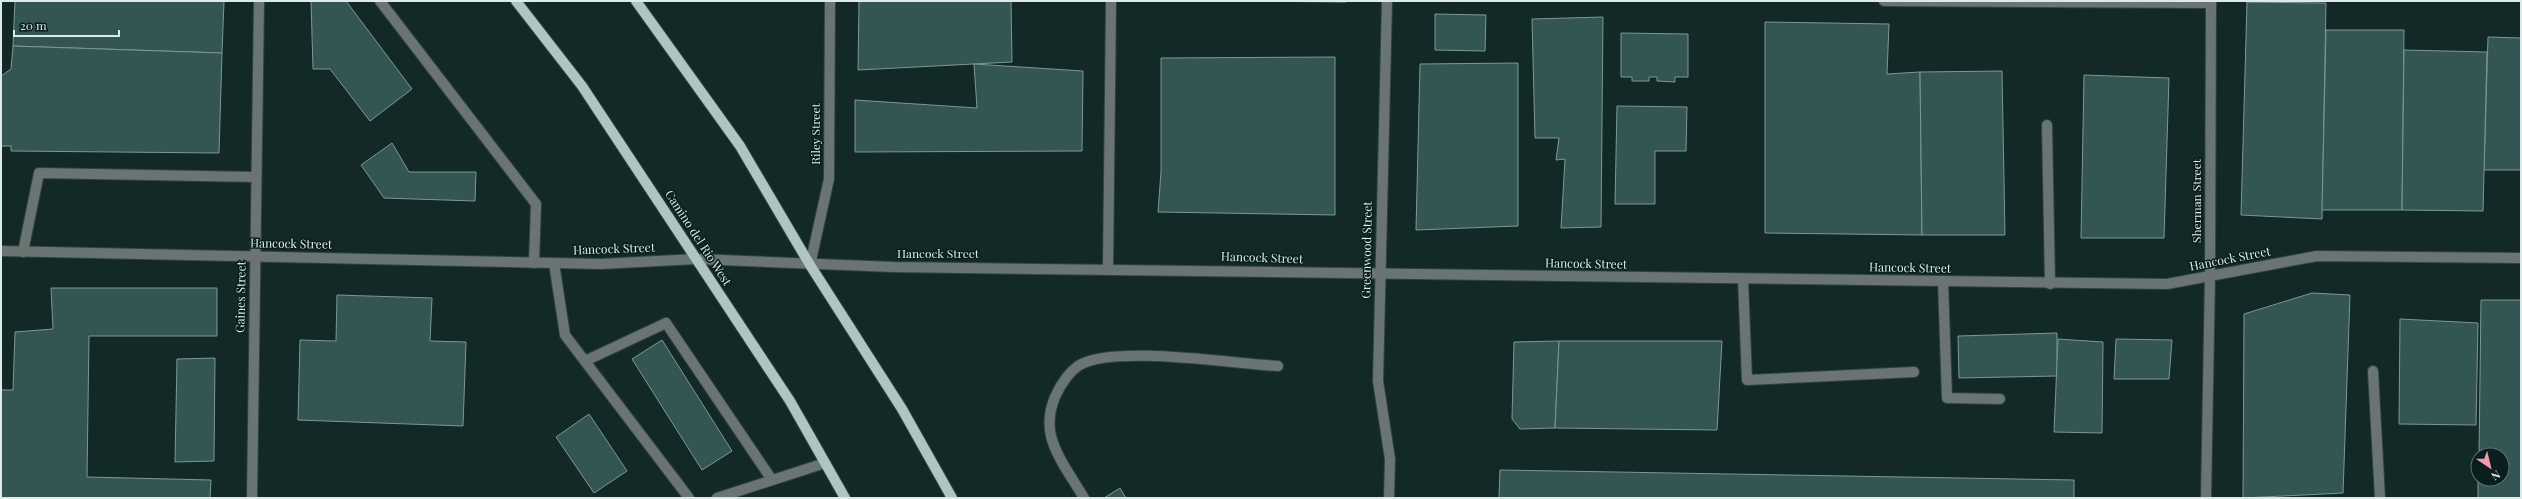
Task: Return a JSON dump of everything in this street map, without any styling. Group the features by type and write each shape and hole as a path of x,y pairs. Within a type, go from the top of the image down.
{"main road":[{"name":"Camino del Rio West","path":"516,1 582,86 790,401 846,498"},
{"path":"636,1 740,146 810,264 902,409 952,498"}],"street":[{"name":"Gaines Street","path":"252,498 259,1"},
{"path":"380,1 536,204 534,263"},
{"name":"Riley Street","path":"810,264 828,179 830,1"},
{"path":"1108,269 1111,1"},
{"name":"Greenwood Street","path":"1387,1 1378,381 1390,459 1389,498"},
{"path":"1884,1 2211,2"},
{"name":"Sherman Street","path":"2206,498 2210,276 2211,2"},
{"path":"2047,125 2050,284"},
{"path":"23,252 39,172 256,177"},
{"name":"Hancock Street","path":"1,251 534,263 601,264 696,259 810,264 1380,274 1943,281 2050,284 2167,284 2317,256 2521,258"},
{"path":"554,263 565,335 689,498"},
{"path":"1743,279 1747,380 1914,372"},
{"path":"1943,281 1947,398 2000,399"},
{"path":"585,361 666,323 772,480"},
{"path":"1084,498 1051,436 1050,410 1060,386 1079,366 1108,357 1190,357 1234,364 1278,366"},
{"path":"2373,371 2380,498"},
{"path":"717,498 825,463"}],"building":[{"path":"15,1 224,1 222,53 13,46"},
{"path":"311,1 346,1 412,89 370,121 330,69 313,69"},
{"path":"859,1 1011,1 1012,62 858,70"},
{"path":"1245,1 1346,1 1346,2"},
{"path":"2247,2 2326,3 2322,219 2241,215"},
{"path":"1435,14 1486,15 1485,51 1435,50"},
{"path":"1603,17 1601,227 1561,228 1565,159 1556,160 1559,138 1535,138 1532,19"},
{"path":"1765,22 1889,24 1887,74 1920,72 1922,235 1765,233"},
{"path":"2326,30 2404,30 2402,210 2322,210"},
{"path":"1621,33 1688,34 1688,77 1675,77 1675,82 1657,81 1657,77 1649,77 1649,81 1632,81 1632,77 1621,77"},
{"path":"2488,37 2521,38 2521,170 2484,170"},
{"path":"13,46 222,53 219,153 11,151 11,146 1,146 1,76 11,69"},
{"path":"2404,50 2487,52 2483,211 2402,210"},
{"path":"1335,57 1335,215 1158,212 1161,172 1161,58"},
{"path":"1518,63 1518,226 1416,230 1420,64"},
{"path":"974,64 1083,71 1082,151 855,152 855,100 977,108"},
{"path":"2002,71 2005,235 1922,235 1920,72"},
{"path":"2084,75 2169,78 2164,238 2081,238"},
{"path":"1617,106 1687,107 1686,151 1655,151 1655,204 1615,204"},
{"path":"392,143 409,172 476,172 475,201 384,198 361,165"},
{"path":"51,288 217,288 217,336 89,336 87,477 211,480 210,498 1,498 1,390 13,390 15,332 53,329"},
{"path":"2312,293 2350,295 2343,493 2243,498 2244,314"},
{"path":"337,295 432,298 430,341 466,342 463,426 298,420 300,340 336,341"},
{"path":"2481,300 2521,300 2521,498 2478,498 2478,487 2510,487 2510,447 2479,447"},
{"path":"2400,319 2478,323 2476,425 2399,424"},
{"path":"2057,333 2057,376 1959,378 1958,336"},
{"path":"2058,339 2103,342 2102,433 2054,432"},
{"path":"2116,339 2172,340 2169,379 2114,379"},
{"path":"662,340 732,451 702,470 632,359"},
{"path":"1559,341 1555,428 1520,429 1512,419 1514,342"},
{"path":"1559,341 1722,341 1717,430 1555,428"},
{"path":"215,358 214,461 175,462 177,359"},
{"path":"589,414 627,471 594,493 556,437"},
{"path":"1500,470 2074,480 2074,498 1499,498"},
{"path":"1120,488 1126,498 1104,498"}]}
